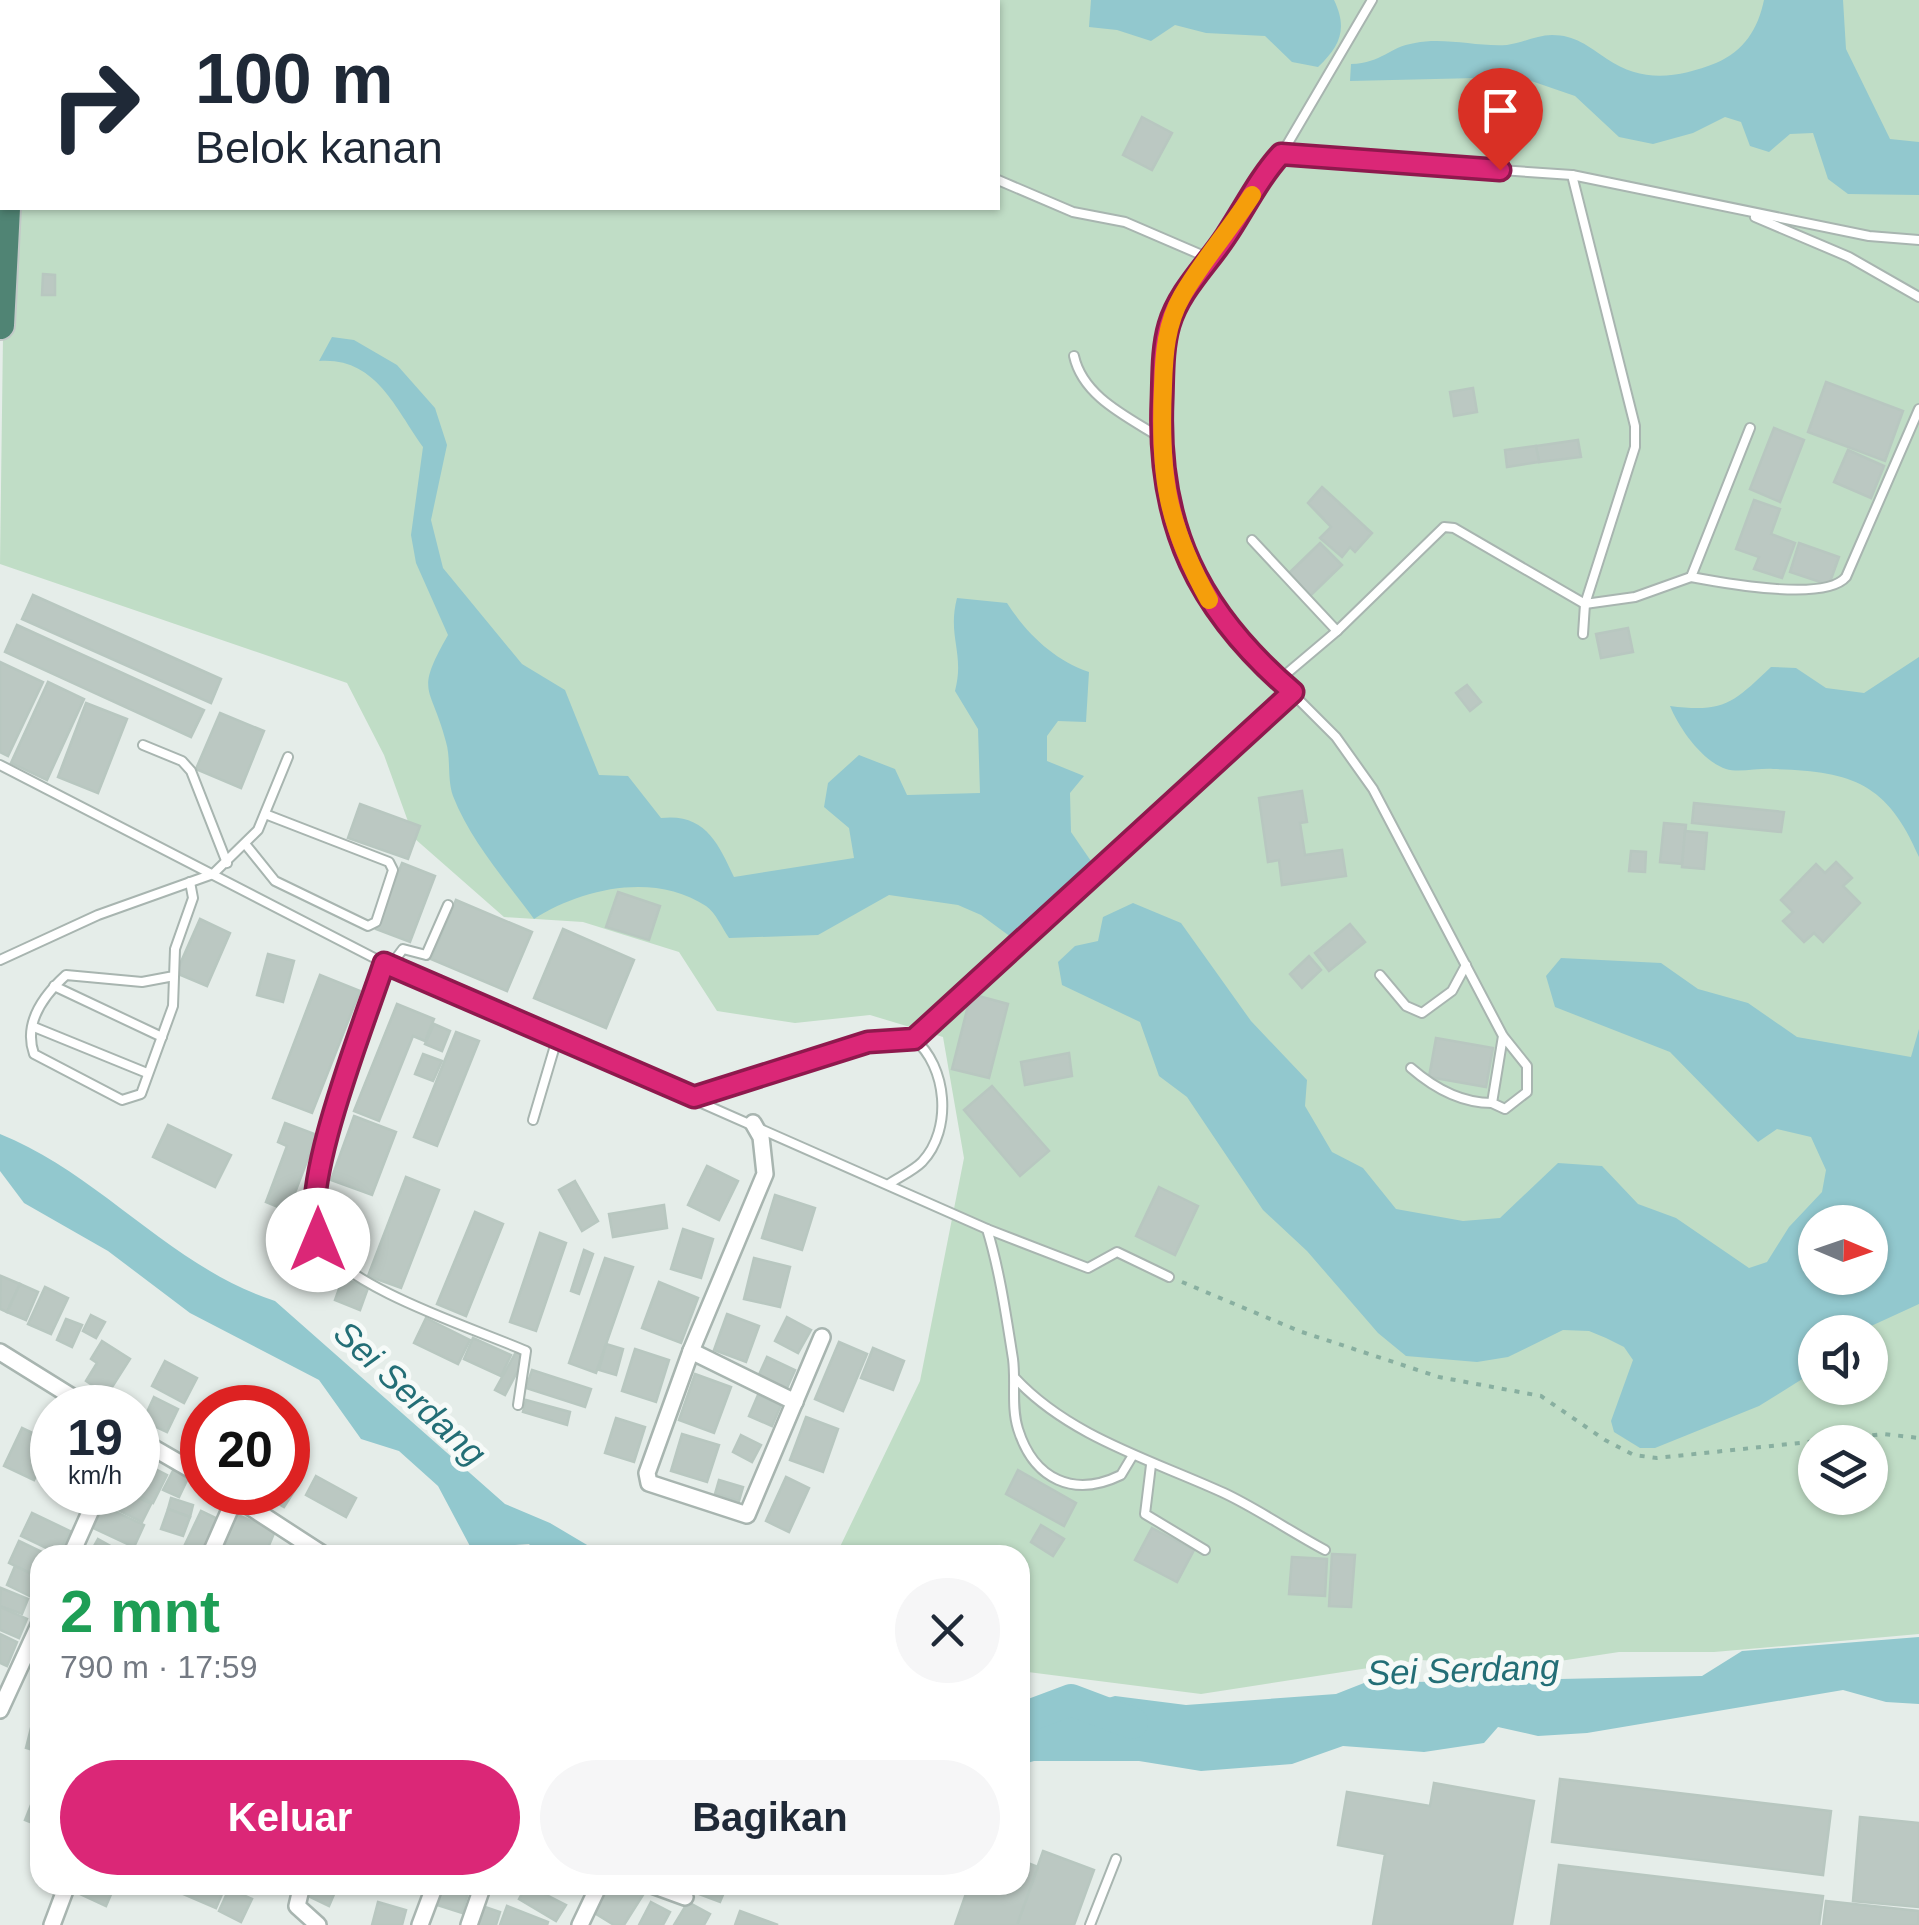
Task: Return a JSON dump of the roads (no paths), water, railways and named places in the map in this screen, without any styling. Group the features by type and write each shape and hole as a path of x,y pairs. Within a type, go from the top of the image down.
{"highway":[{"path":"0,325 4,219"}],"street":[{"path":"753,1123 761,1137 765,1174 691,1351 647,1473 649,1483 747,1516 822,1337"},
{"path":"691,1351 795,1402"},
{"path":"0,1352 53,1385"},
{"path":"75,1545 89,1515"},
{"path":"214,1545 224,1515"},
{"path":"262,1515 308,1545"},
{"path":"0,1710 30,1645"},
{"path":"52,1925 63,1895"},
{"path":"300,1895 297,1906 318,1925"},
{"path":"420,1925 431,1895"},
{"path":"468,1925 479,1895"},
{"path":"580,1925 594,1895"}],"lane":[{"path":"1372,0 1281,154 1211,259 1182,294 1170,323 1160,438 1166,494 1184,554 1216,613 1336,737 1373,789 1503,1036 1528,1066 1529,1082 1516,1105 1504,1109 1431,1085 1412,1068"},
{"path":"1281,154 1572,175 1869,236 1919,240"},
{"path":"1572,175 1634,426 1634,460 1585,604 1584,634"},
{"path":"1000,181 1073,212 1126,222 1211,259"},
{"path":"1737,209 1848,257 1919,297"},
{"path":"1074,356 1081,378 1091,389 1160,438"},
{"path":"1278,680 1338,631 1444,528 1454,528 1585,604 1635,597 1691,577 1770,587 1826,589 1842,583 1878,510 1919,409"},
{"path":"1691,577 1750,428"},
{"path":"1252,540 1338,631"},
{"path":"694,1097 868,1042 914,1039 1293,692"},
{"path":"143,745 182,760 192,772 227,863"},
{"path":"0,960 98,915 213,874 246,845 265,814 288,757"},
{"path":"0,765 388,964 987,1229 1088,1268 1118,1252 1169,1277"},
{"path":"246,845 275,881 368,926 376,922 393,870 389,862 265,814"},
{"path":"174,976 142,982 66,975 38,1004 34,1054 122,1100 141,1094 173,1006 175,950 193,898 190,882"},
{"path":"448,905 426,955 403,949 388,964 326,1140 314,1232 324,1248 364,1282 526,1351 518,1405"},
{"path":"1380,976 1406,1006 1422,1013 1452,991 1466,966"},
{"path":"54,986 162,1036"},
{"path":"34,1027 148,1073"},
{"path":"1492,1103 1503,1036"},
{"path":"533,1120 557,1038"},
{"path":"888,1184 922,1162 942,1120 934,1063 914,1039"},
{"path":"987,1229 998,1265 1016,1378 1018,1429 1034,1461 1049,1475 1085,1487 1104,1484 1121,1474 1133,1455"},
{"path":"1016,1378 1041,1406 1150,1465 1226,1494 1324,1550"},
{"path":"1150,1465 1145,1514 1205,1550"},
{"path":"1090,1925 1116,1858"}],"water":[{"path":"1091,0 1334,0 1340,36 1318,67 1292,62 1265,36 1206,33 1175,25 1151,41 1117,30 1089,27"},
{"path":"1764,0 1843,0 1846,49 1890,139 1919,142 1919,195 1848,194 1828,179 1813,133 1790,134 1769,152 1750,146 1741,122 1725,117 1693,133 1653,144 1619,137 1575,96 1520,77 1350,81 1351,64 1371,61 1406,45 1438,41 1507,45 1552,35 1574,39 1633,72 1674,75 1716,63 1742,45 1754,30"},
{"path":"332,337 354,340 397,365 435,408 447,445 431,520 443,568 522,664 565,690 599,775 628,776 661,818 689,820 699,826 715,842 734,877 854,858 849,828 824,807 828,783 859,755 895,769 907,795 980,793 978,729 955,691 957,598 1007,603 1042,645 1089,672 1086,722 1058,721 1047,736 1047,761 1084,776 1070,793 1071,832 1093,864 1019,943 981,915 958,905 889,895 818,935 729,938 706,906 664,889 642,887 596,892 534,919 479,844 451,789 447,749 428,680 448,635 416,563 411,535 423,447 392,401 369,376 355,367 319,361"},
{"path":"1919,657 1919,857 1894,812 1863,786 1845,778 1800,770 1726,769 1692,743 1670,706 1703,708 1726,703 1771,667 1796,668 1826,688 1864,693"},
{"path":"1133,903 1181,923 1251,1021 1307,1080 1305,1106 1332,1152 1363,1168 1396,1209 1463,1221 1500,1218 1558,1163 1602,1166 1638,1204 1676,1218 1749,1268 1767,1262 1798,1217 1798,1295 1888,1295 1888,1205 1810,1205 1822,1192 1826,1170 1811,1137 1777,1129 1758,1142 1670,1052 1555,1007 1546,976 1561,958 1661,963 1698,989 1748,1003 1797,1037 1911,1057 1919,1029 1919,1304 1888,1318 1888,1315 1798,1315 1798,1382 1759,1406 1655,1448 1640,1448 1614,1432 1611,1421 1633,1360 1624,1347 1589,1331 1563,1330 1508,1357 1477,1362 1406,1356 1378,1333 1307,1251 1263,1210 1187,1097 1159,1076 1140,1022 1062,985 1058,962 1075,946 1098,941 1103,917"},
{"path":"0,1134 71,1172 203,1267 275,1301 505,1504 550,1523 587,1545 469,1545 438,1486 399,1451 361,1439 319,1380 190,1313 108,1251 24,1203 0,1171"},
{"path":"1919,1637 1919,1704 1886,1702 1843,1690 1587,1733 1538,1736 1498,1727 1484,1743 1424,1752 1343,1746 1292,1764 1201,1771 1139,1761 1030,1762 1030,1720 1115,1696 1186,1705 1336,1694 1364,1683 1702,1676 1742,1651"}],"waterway":[{"name":"Sei Serdang","path":"1030,1715 1071,1700 1132,1723"}]}
